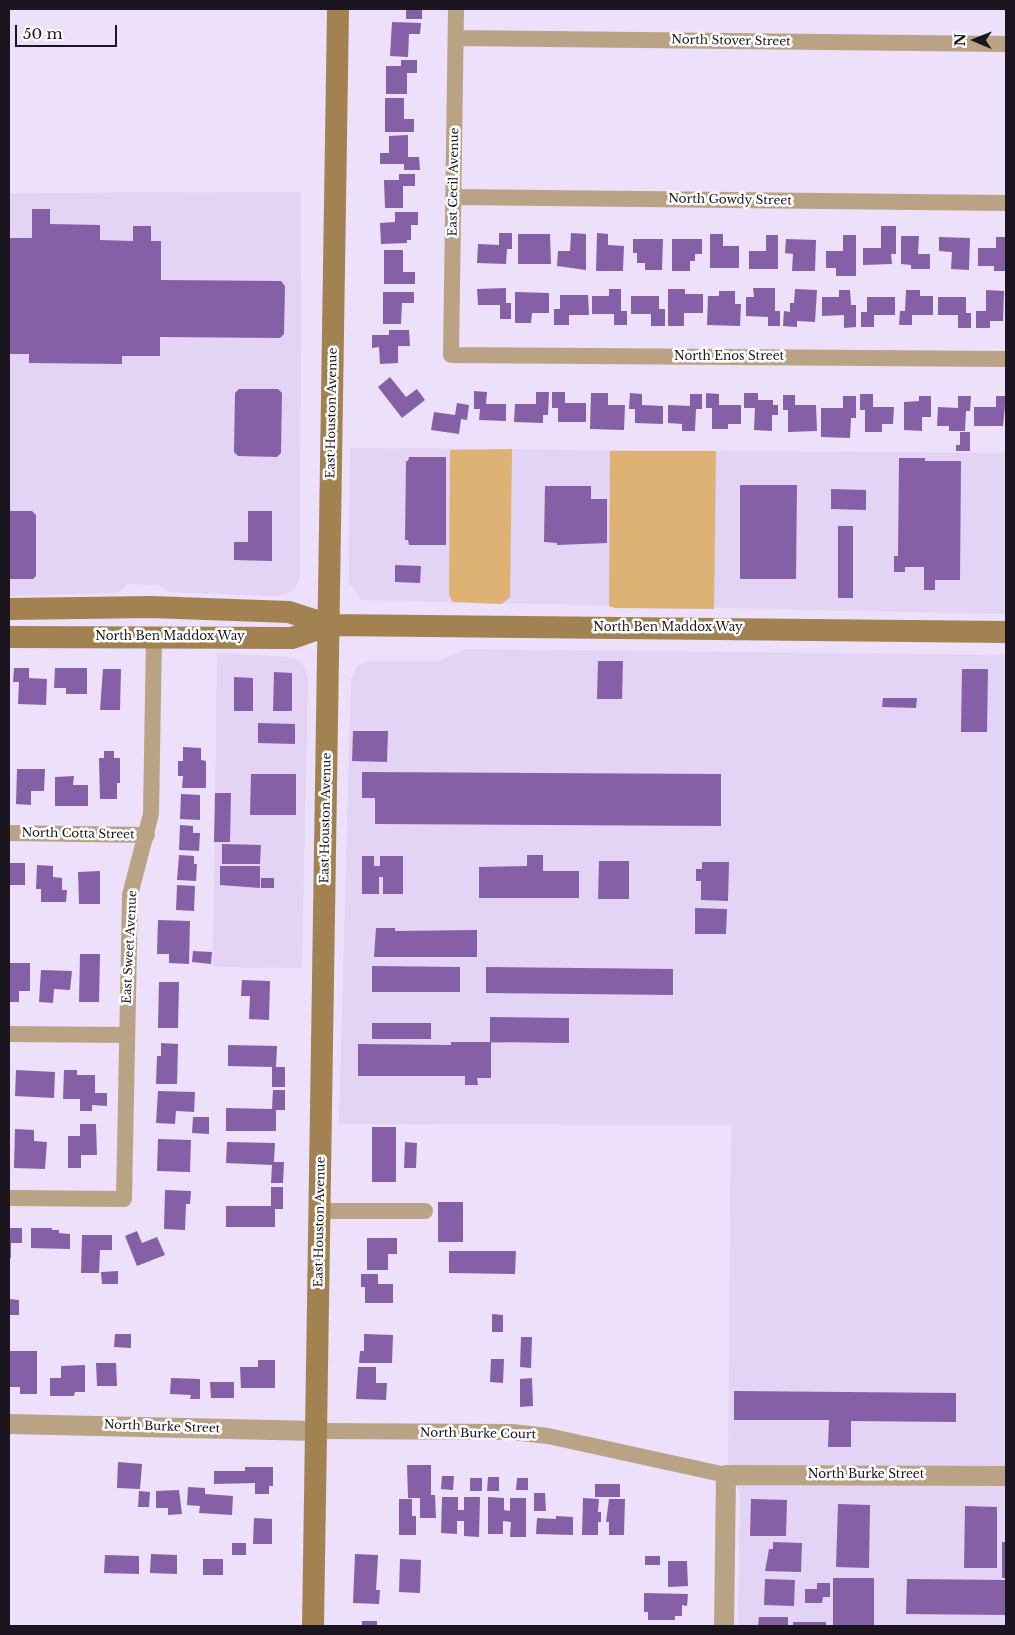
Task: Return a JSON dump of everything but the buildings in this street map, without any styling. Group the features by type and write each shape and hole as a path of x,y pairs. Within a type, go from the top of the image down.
{"main road":[{"name":"East Houston Avenue","path":"313,1626 338,9"},
{"name":"North Ben Maddox Way","path":"9,609 150,607 290,612 329,625 1006,632"},
{"name":"North Ben Maddox Way","path":"9,637 154,636 292,638 329,625"}],"street":[{"name":"East Cecil Avenue","path":"451,355 456,9"},
{"name":"North Stover Street","path":"456,38 1006,44"},
{"name":"North Gowdy Street","path":"454,197 1006,203"},
{"name":"North Enos Street","path":"451,355 1006,359"},
{"name":"East Sweet Avenue","path":"9,1198 124,1200 130,895 151,814 154,636"},
{"name":"North Cotta Street","path":"9,833 147,835"},
{"path":"9,1034 126,1035"},
{"path":"320,1211 425,1211"},
{"name":"North Burke Street","path":"9,1424 316,1431"},
{"name":"North Burke Court","path":"316,1431 512,1432 548,1436 726,1474"},
{"path":"724,1626 726,1474"},
{"name":"North Burke Street","path":"726,1474 1006,1476"}],"shaded area":[{"path":"301,192 300,572 299,581 294,589 287,594 276,596 168,592 159,585 127,584 119,593 9,596 9,193"},
{"path":"350,448 1006,453 1006,614 361,600 349,582"},
{"path":"512,449 510,597 502,604 453,602 449,595 450,450"},
{"path":"610,451 716,451 714,609 615,608 609,606"},
{"path":"465,649 1006,655 1006,1626 738,1626 740,1495 728,1461 731,1125 339,1124 351,679 358,665 370,661 439,661"},
{"path":"217,653 290,657 299,660 305,667 308,678 302,968 213,967"}]}
